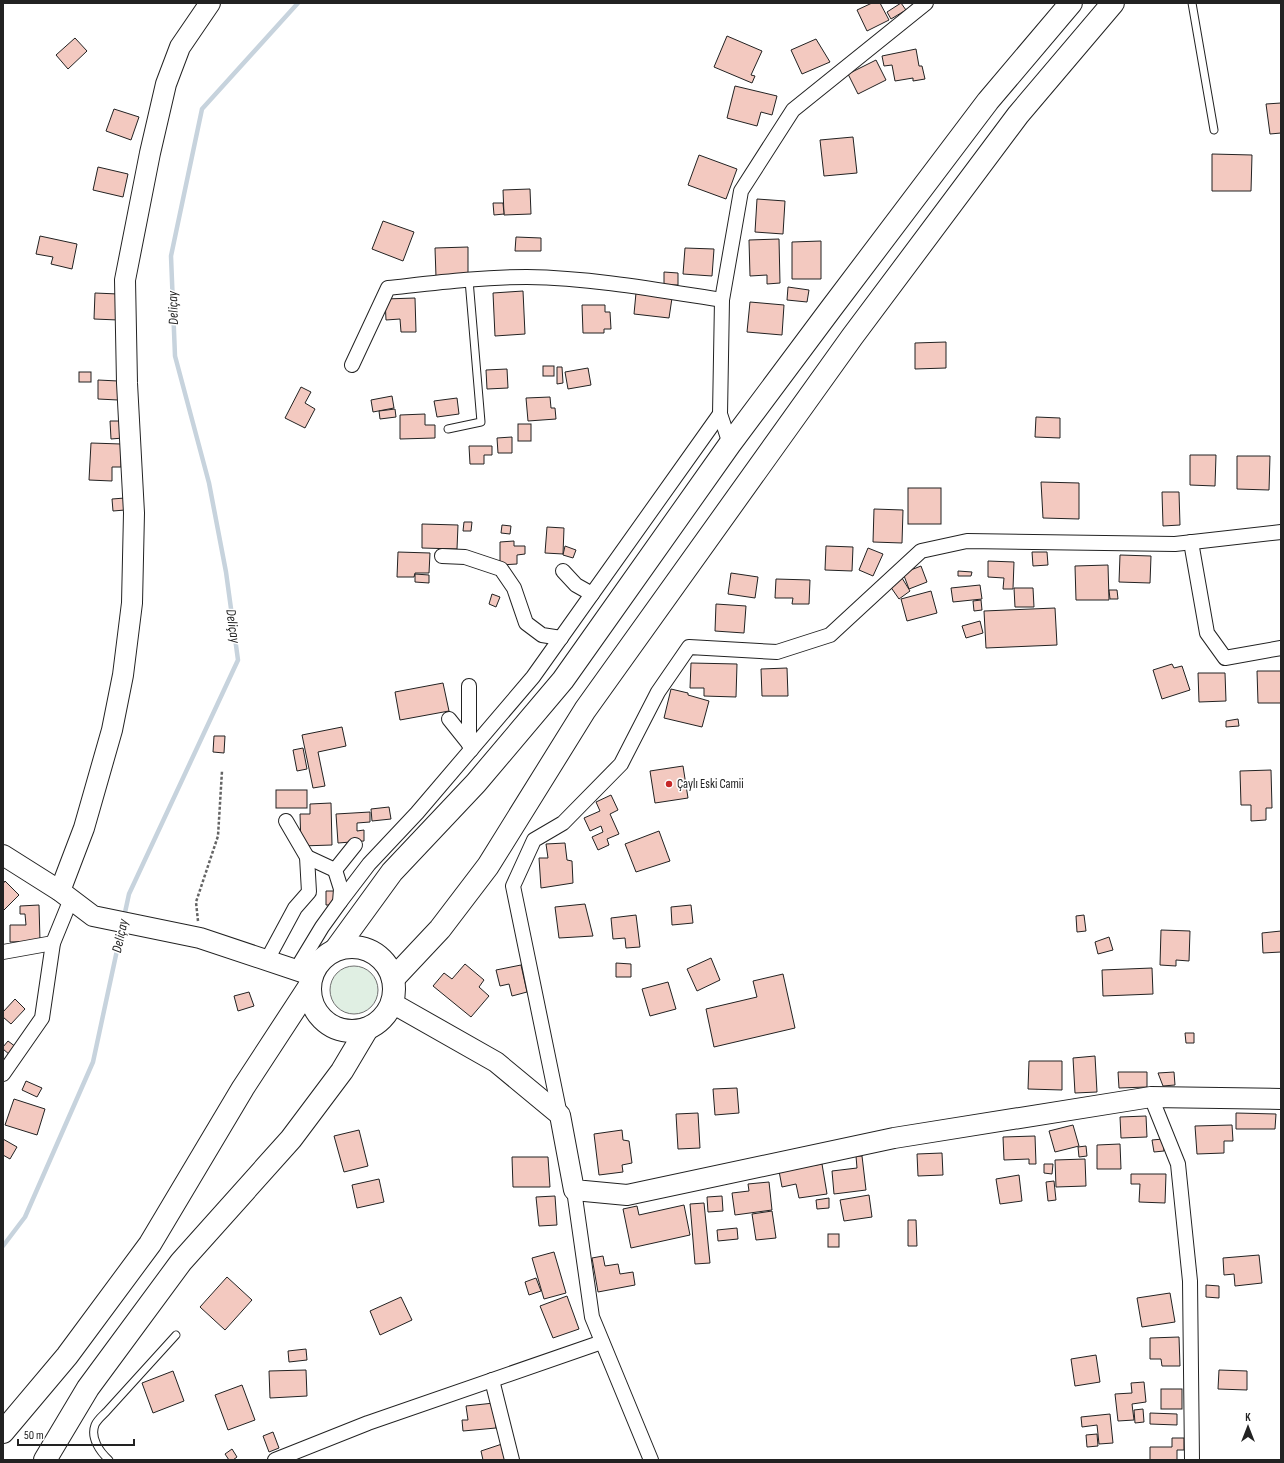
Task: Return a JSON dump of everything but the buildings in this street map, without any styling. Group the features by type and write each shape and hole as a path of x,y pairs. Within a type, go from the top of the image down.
{"highway":[{"path":"336,949 392,872 476,783 563,680 730,444 988,101 1072,3"},
{"path":"393,979 440,929 488,866 585,710 852,337 1018,115 1112,3"},
{"path":"3,1432 67,1356 150,1244 243,1088 305,977 326,955 336,949 348,946 360,947 372,951 382,958 389,968 393,979 394,991 392,1003 386,1014 378,1023 367,1029 356,1032 343,1031 332,1027 322,1020 314,1010 305,977"},
{"path":"45,1460 88,1388 181,1262 291,1140 342,1071 367,1029"}],"street":[{"path":"3,1074 42,1018 53,943 112,730 123,675 132,603 134,513 127,383 125,280 150,153 166,84 180,47 210,3"},
{"path":"730,444 720,414 722,300 741,191 793,110 926,3"},
{"path":"352,365 388,288 469,280 527,277 596,282 722,300"},
{"path":"3,855 66,895 93,916 200,938 267,960 305,977 322,927 340,902 369,864 417,813 470,747 534,677 720,414"},
{"path":"651,1460 592,1317 574,1190 513,886 534,840 563,823 621,764 658,692 689,647 777,652 830,635 921,551 967,541 1175,544 1281,532"},
{"path":"1192,542 1207,633 1225,658 1281,648"},
{"path":"442,556 465,557 501,569 514,588 526,622 542,635 561,638"},
{"path":"563,571 576,585 592,594"},
{"path":"470,686 470,747"},
{"path":"448,719 470,747"},
{"path":"286,822 308,857 335,870 342,889 340,902"},
{"path":"335,870 355,845"},
{"path":"267,960 296,908 308,892 308,857"},
{"path":"3,952 53,943"},
{"path":"392,1003 496,1062 560,1115"},
{"path":"574,1190 627,1195 894,1138 1151,1097 1281,1099"},
{"path":"1151,1097 1178,1164 1190,1281 1192,1460"},
{"path":"275,1460 368,1423 602,1342"},
{"path":"492,1380 512,1460"}],"lane":[{"path":"1192,3 1214,130"},
{"path":"448,429 481,422 469,280"},
{"path":"109,1460 94,1439 95,1425 176,1335"}],"path":[{"path":"200,938 196,902 218,836 222,771"}],"green space":[{"path":"349,966 359,966 371,973 378,985 378,995 371,1007 359,1014 349,1014 341,1010 334,1003 330,995 330,985 334,977 341,970"}],"waterway":[{"name":"Deliçay","path":"124,917 129,894 238,660 226,572 209,483 175,356 171,256 202,109 298,3"},
{"name":"Deliçay","path":"3,1246 25,1217 93,1062 122,927"}],"place":[{"name":"Çaylı Eski Camii","path":"669,784"}]}
